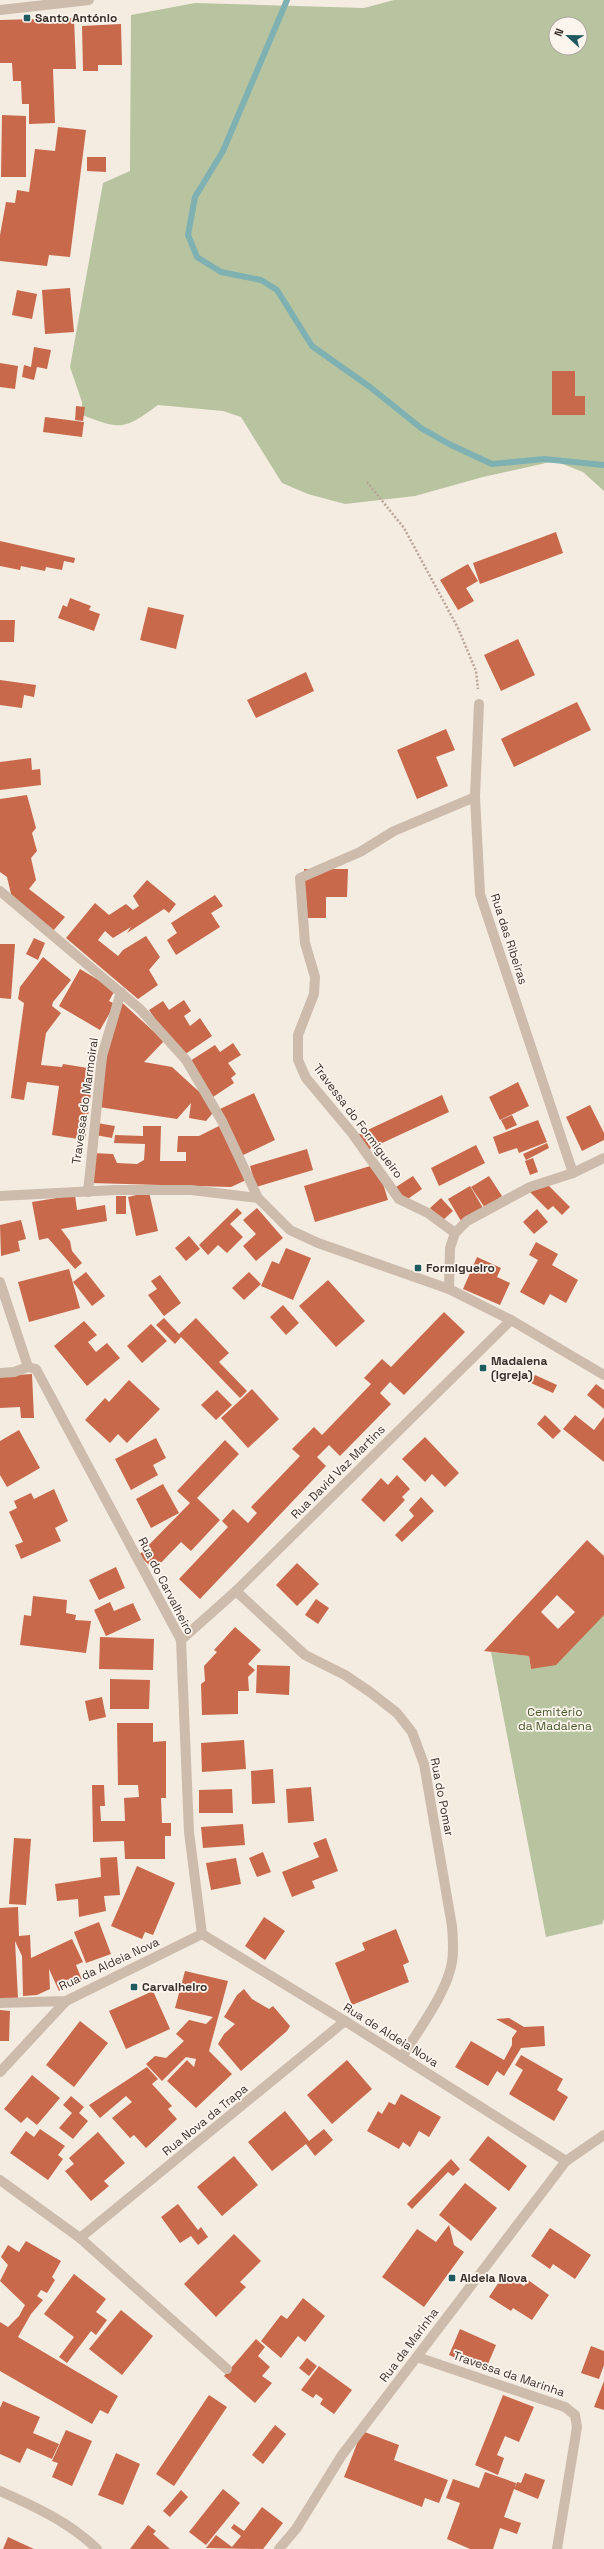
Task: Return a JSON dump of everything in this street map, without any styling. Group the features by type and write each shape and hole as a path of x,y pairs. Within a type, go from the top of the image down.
{"street":[{"path":"0,10 89,0"},
{"name":"Rua das Ribeiras","path":"479,704 474,797 480,894 572,1173"},
{"name":"Travessa do Formigueiro","path":"455,1233 428,1213 399,1199 352,1133 306,1078 298,1060 298,1035 314,994 315,977 305,943 300,878 360,852 394,831 474,797"},
{"path":"0,891 140,1009 186,1060 222,1121 258,1198 290,1230 318,1243 448,1289 510,1320 604,1374"},
{"name":"Travessa do Marmoiral","path":"88,1192 90,1159 102,1056 121,992"},
{"path":"448,1289 450,1248 455,1233 467,1220 530,1187 572,1173 604,1158"},
{"path":"0,1196 88,1192 191,1190 258,1198"},
{"name":"Rua do Carvalheiro","path":"0,1282 28,1366 36,1369 181,1640 189,1832 202,1934"},
{"name":"Rua David Vaz Martins","path":"181,1640 236,1591 510,1320"},
{"path":"0,1373 14,1372 28,1366"},
{"name":"Rua do Pomar","path":"236,1591 305,1655 345,1676 397,1713 412,1732 424,1764 452,1926 454,1948 452,1964 443,1987 402,2057"},
{"name":"Rua de Aldeia Nova","path":"202,1934 346,2021 566,2161"},
{"name":"Rua da Aldeia Nova","path":"0,2004 66,2001 202,1934"},
{"path":"0,2072 66,2001"},
{"name":"Rua Nova da Trapa","path":"80,2238 346,2021"},
{"name":"Rua da Marinha","path":"279,2549 296,2529 342,2455 566,2161 604,2135"},
{"path":"0,2180 80,2238 227,2369"},
{"name":"Travessa da Marinha","path":"417,2357 565,2407 575,2415 577,2427 557,2549"},
{"path":"0,2491 44,2510 80,2532 97,2549"}],"path":[{"path":"367,482 404,528 458,628 476,671 479,704"}],"green space":[{"path":"394,0 604,0 604,491 583,472 555,461 483,477 415,496 345,504 308,494 282,483 241,417 223,411 158,405 137,419 122,425 106,423 82,415 82,402 70,367 103,183 130,171 131,15 195,3 364,8"},
{"name":"Cemitério da Madalena","path":"604,1615 604,1919 602,1924 546,1937 491,1652 529,1656 531,1669"}],"building":[{"path":"74,18 76,69 53,69 55,123 29,124 29,104 22,104 21,81 13,81 12,63 0,63 0,20"},
{"path":"121,24 122,65 98,65 98,71 83,71 82,26"},
{"path":"2,115 26,116 26,177 1,177"},
{"path":"58,127 86,130 70,257 49,255 47,266 0,261 0,235 6,202 15,203 17,190 29,192 35,149 55,151"},
{"path":"87,157 106,157 106,172 87,171"},
{"path":"70,288 74,332 45,334 42,290"},
{"path":"17,290 37,294 32,319 12,315"},
{"path":"34,347 51,350 47,369 37,367 34,380 22,377 24,365 31,367"},
{"path":"0,363 18,366 15,389 0,387"},
{"path":"552,371 575,371 575,396 585,396 585,415 552,415"},
{"path":"76,406 85,407 83,421 75,420"},
{"path":"45,417 84,422 82,437 43,432"},
{"path":"556,532 563,553 480,584 473,563"},
{"path":"0,541 75,558 74,563 64,561 62,570 46,567 45,571 21,566 20,570 0,566"},
{"path":"468,564 478,581 466,588 474,601 458,610 440,580"},
{"path":"70,598 91,606 89,610 100,614 94,631 58,618 63,605 67,607"},
{"path":"148,607 184,615 176,649 140,640"},
{"path":"0,620 15,620 14,642 0,642"},
{"path":"518,639 535,675 501,691 484,655"},
{"path":"306,672 314,691 256,718 247,700"},
{"path":"0,680 36,685 34,697 24,695 22,708 0,705"},
{"path":"577,702 591,730 514,767 501,739"},
{"path":"446,729 455,750 436,757 448,786 417,799 397,750"},
{"path":"31,758 32,770 40,769 41,785 0,790 0,762"},
{"path":"27,795 36,828 32,833 37,851 31,858 36,880 29,889 65,917 53,931 12,898 7,877 0,872 0,799"},
{"path":"304,869 348,869 347,897 326,897 326,918 303,918"},
{"path":"147,880 176,904 169,913 164,909 127,933 131,927 113,938 105,931 98,940 118,956 123,950 146,936 160,957 149,970 158,985 138,999 66,938 95,903 109,915 126,904 133,910 139,906 133,896"},
{"path":"215,895 223,906 211,913 220,927 176,955 167,940 177,933 171,923"},
{"path":"34,938 45,943 38,960 26,954"},
{"path":"0,944 15,944 11,999 0,998"},
{"path":"43,957 71,980 53,1002 52,1006 61,1013 46,1033 41,1065 62,1067 63,1064 94,1069 85,1140 52,1135 59,1086 27,1082 24,1100 11,1098 24,1003 18,999 20,987"},
{"path":"80,969 115,990 109,1001 115,1004 100,1030 59,1006"},
{"path":"116,997 164,1041 144,1062 172,1067 217,1108 206,1121 189,1118 191,1103 177,1119 99,1107"},
{"path":"184,1000 191,1011 184,1016 190,1026 200,1018 212,1036 181,1057 149,1010 163,1001 169,1010"},
{"path":"233,1043 241,1055 228,1063 236,1074 231,1078 234,1083 213,1097 190,1061 215,1045 220,1052"},
{"path":"518,1082 529,1106 500,1120 489,1097"},
{"path":"254,1093 275,1140 241,1156 220,1109"},
{"path":"442,1095 449,1112 365,1151 357,1135"},
{"path":"590,1105 604,1133 604,1140 582,1151 566,1117"},
{"path":"512,1115 517,1125 506,1130 501,1120"},
{"path":"538,1120 547,1142 519,1153 517,1148 499,1154 493,1137"},
{"path":"97,1123 115,1126 112,1138 95,1135"},
{"path":"143,1126 161,1126 160,1161 186,1161 186,1152 177,1152 178,1136 199,1136 219,1126 246,1180 231,1187 91,1183 92,1153 113,1154 117,1163 137,1164 144,1160 145,1144 114,1143 115,1135 143,1136"},
{"path":"547,1143 549,1148 526,1160 523,1154"},
{"path":"476,1145 485,1163 439,1186 431,1168"},
{"path":"307,1149 313,1170 256,1187 250,1166"},
{"path":"533,1158 538,1172 530,1175 525,1161"},
{"path":"377,1164 388,1200 315,1222 304,1186"},
{"path":"413,1176 422,1189 405,1201 396,1187"},
{"path":"489,1176 502,1196 485,1208 471,1187"},
{"path":"542,1179 570,1207 562,1215 553,1206 548,1210 529,1191"},
{"path":"470,1186 483,1208 461,1221 448,1199"},
{"path":"149,1192 158,1231 136,1236 128,1197"},
{"path":"75,1195 77,1210 105,1205 107,1221 61,1229 70,1241 72,1251 82,1263 75,1269 48,1238 39,1240 32,1202"},
{"path":"116,1196 126,1196 126,1214 116,1214"},
{"path":"441,1198 453,1211 442,1221 430,1208"},
{"path":"237,1208 242,1213 230,1224 243,1237 227,1253 218,1245 208,1255 199,1245"},
{"path":"257,1208 283,1238 256,1261 243,1246 256,1234 243,1220"},
{"path":"537,1209 548,1222 534,1234 523,1222"},
{"path":"21,1220 26,1239 18,1241 20,1251 1,1256 0,1225"},
{"path":"189,1236 200,1249 186,1261 175,1248"},
{"path":"536,1242 558,1254 552,1265 578,1280 566,1303 550,1294 544,1305 520,1292 538,1260 529,1255"},
{"path":"286,1248 311,1258 293,1300 261,1286 272,1261 279,1264"},
{"path":"477,1257 501,1268 497,1277 510,1283 500,1305 463,1289"},
{"path":"69,1269 80,1308 29,1322 18,1282"},
{"path":"86,1272 105,1296 92,1306 73,1282"},
{"path":"249,1272 261,1284 244,1300 232,1288"},
{"path":"160,1275 181,1303 164,1316 148,1295 157,1289 151,1281"},
{"path":"328,1280 365,1321 336,1347 299,1306"},
{"path":"283,1305 299,1323 286,1335 270,1317"},
{"path":"444,1312 465,1332 404,1395 390,1382 380,1393 391,1404 340,1456 329,1445 317,1457 326,1466 200,1599 179,1579 228,1527 222,1521 233,1509 248,1523 257,1513 251,1507 300,1456 292,1449 314,1427 322,1435 371,1384 364,1378 382,1359 391,1367"},
{"path":"164,1318 179,1334 196,1318 229,1353 219,1362 247,1391 240,1398 181,1337 175,1344 156,1325"},
{"path":"84,1321 97,1335 88,1342 96,1352 107,1343 120,1358 87,1386 54,1346"},
{"path":"151,1324 167,1341 142,1363 127,1346"},
{"path":"32,1374 34,1418 21,1418 20,1407 0,1408 0,1376"},
{"path":"535,1375 557,1385 553,1393 531,1383"},
{"path":"129,1380 160,1409 127,1443 118,1434 110,1443 85,1420 105,1398 109,1402"},
{"path":"596,1384 604,1390 604,1409 587,1395"},
{"path":"252,1389 279,1419 248,1448 221,1418"},
{"path":"217,1390 232,1405 216,1420 201,1405"},
{"path":"545,1415 561,1431 553,1439 537,1424"},
{"path":"575,1415 594,1430 604,1417 604,1462 563,1429"},
{"path":"19,1430 40,1468 7,1487 0,1475 0,1441"},
{"path":"425,1437 459,1473 445,1487 432,1474 425,1482 402,1459"},
{"path":"156,1438 166,1458 153,1465 158,1475 131,1490 115,1459"},
{"path":"225,1440 239,1454 197,1498 220,1520 191,1551 181,1542 154,1570 139,1555 190,1503 177,1491"},
{"path":"397,1475 410,1489 402,1497 405,1500 384,1522 361,1500 381,1478 388,1485"},
{"path":"163,1484 179,1513 151,1528 136,1499"},
{"path":"54,1489 68,1521 55,1528 61,1541 21,1559 15,1545 23,1542 9,1512 17,1508 14,1501 31,1493 34,1499"},
{"path":"421,1497 434,1511 402,1542 395,1535 414,1516 409,1510"},
{"path":"587,1540 604,1556 604,1615 556,1665 531,1669 529,1656 484,1651","holes":["557,1595 575,1612 558,1629 541,1612"]},
{"path":"297,1563 319,1584 297,1606 276,1585"},
{"path":"116,1567 125,1588 99,1600 89,1580"},
{"path":"33,1596 67,1600 66,1613 76,1615 75,1620 91,1621 86,1653 20,1645 24,1615 31,1616"},
{"path":"316,1599 329,1608 318,1624 305,1615"},
{"path":"110,1602 114,1611 133,1603 141,1620 106,1636 94,1610"},
{"path":"235,1627 261,1650 248,1664 255,1670 248,1677 249,1691 238,1691 238,1714 202,1715 201,1684 205,1681 204,1666 217,1652 214,1650"},
{"path":"100,1637 154,1639 153,1670 99,1669"},
{"path":"257,1665 290,1666 289,1695 256,1693"},
{"path":"110,1679 150,1680 149,1709 110,1709"},
{"path":"102,1697 106,1717 89,1721 85,1701"},
{"path":"117,1723 153,1723 153,1742 166,1741 166,1798 161,1798 162,1823 171,1823 171,1836 165,1836 165,1859 125,1859 124,1841 93,1842 92,1785 104,1785 105,1806 100,1806 101,1821 125,1821 124,1798 139,1797 138,1785 118,1785"},
{"path":"244,1740 246,1769 202,1772 201,1743"},
{"path":"273,1769 275,1803 252,1804 251,1771"},
{"path":"311,1787 314,1821 288,1823 286,1789"},
{"path":"232,1789 233,1813 199,1813 199,1790"},
{"path":"243,1824 245,1845 203,1848 201,1827"},
{"path":"14,1838 31,1839 26,1905 9,1904"},
{"path":"326,1838 338,1871 312,1881 315,1888 292,1897 282,1872 319,1857 313,1843"},
{"path":"263,1852 271,1872 257,1877 249,1858"},
{"path":"117,1857 120,1895 104,1896 106,1911 79,1917 78,1899 57,1901 55,1884 101,1877 100,1858"},
{"path":"236,1858 241,1884 211,1890 206,1863"},
{"path":"137,1866 175,1883 153,1935 145,1932 142,1939 111,1926"},
{"path":"18,1907 19,1936 30,1935 31,1958 72,1939 83,1962 76,1965 82,1980 59,1991 49,1969 50,1989 37,1995 23,1996 22,1956 15,1941 18,1998 0,1999 0,1908"},
{"path":"264,1917 285,1931 265,1960 245,1946"},
{"path":"99,1922 111,1954 86,1963 74,1932"},
{"path":"396,1929 409,1962 403,1965 409,1982 352,2005 335,1963 365,1950 362,1943"},
{"path":"185,1971 228,1981 209,2051 232,2074 196,2108 167,2081 187,2060 194,2067 196,2059 186,2057 162,2081 146,2064 155,2056 166,2058 184,2041 176,2034 189,2020 206,2024 213,2017 175,2008"},
{"path":"244,1989 252,1999 269,2009 273,2006 290,2026 287,2031 241,2071 218,2044 224,2034 235,2024 224,2017 237,1995"},
{"path":"153,1991 170,2029 126,2049 109,2011"},
{"path":"0,2010 10,2011 9,2041 0,2041"},
{"path":"509,2018 524,2027 544,2026 545,2046 521,2048 504,2076 497,2071 488,2086 455,2067 471,2041 504,2060 512,2045 512,2038 517,2031 496,2019"},
{"path":"80,2021 108,2043 74,2087 46,2065"},
{"path":"521,2055 563,2079 557,2090 568,2097 554,2121 509,2094 523,2070 515,2065"},
{"path":"347,2060 372,2089 332,2124 307,2095"},
{"path":"147,2067 158,2079 152,2084 172,2106 168,2109 177,2119 146,2148 134,2135 130,2138 112,2118 132,2102 126,2096 100,2118 89,2105"},
{"path":"32,2075 60,2098 37,2125 27,2117 21,2123 4,2109"},
{"path":"401,2094 441,2117 429,2137 419,2131 410,2147 403,2142 399,2149 367,2131 378,2111 382,2114 389,2102 395,2105"},
{"path":"71,2096 84,2107 79,2113 88,2121 73,2139 59,2128 72,2113 63,2105"},
{"path":"285,2111 309,2141 324,2129 333,2140 315,2156 306,2144 272,2171 248,2142"},
{"path":"40,2129 65,2146 58,2155 63,2159 48,2180 10,2153 26,2131 34,2137"},
{"path":"98,2132 125,2163 104,2181 109,2186 91,2201 65,2171 74,2164 69,2158"},
{"path":"488,2136 527,2166 509,2191 469,2160"},
{"path":"234,2156 258,2185 222,2216 197,2187"},
{"path":"451,2159 460,2169 453,2176 448,2172 412,2209 407,2204"},
{"path":"465,2183 497,2208 471,2241 439,2215"},
{"path":"178,2204 198,2230 201,2227 208,2237 198,2245 191,2236 180,2243 161,2217"},
{"path":"449,2225 454,2245 464,2252 424,2307 382,2277 417,2229 436,2242"},
{"path":"550,2228 591,2255 575,2279 553,2264 550,2269 531,2256"},
{"path":"234,2234 261,2261 240,2282 246,2287 216,2317 184,2284"},
{"path":"26,2241 61,2261 52,2277 55,2280 47,2293 41,2290 37,2296 43,2300 31,2314 18,2337 118,2396 108,2414 100,2410 92,2424 0,2371 0,2322 8,2327 19,2316 25,2305 0,2281 8,2265 1,2257 8,2245 19,2252"},
{"path":"505,2273 524,2286 528,2280 549,2295 532,2320 513,2308 511,2311 489,2297"},
{"path":"74,2274 106,2299 96,2312 107,2320 96,2335 91,2331 67,2363 59,2357 74,2337 44,2314"},
{"path":"303,2298 325,2316 305,2342 298,2336 281,2358 261,2341 281,2315 287,2319"},
{"path":"121,2310 153,2336 122,2375 89,2349"},
{"path":"460,2329 496,2345 485,2371 449,2355"},
{"path":"256,2339 265,2347 258,2356 270,2367 262,2376 272,2383 255,2403 224,2376"},
{"path":"591,2346 604,2351 604,2365 599,2379 581,2373"},
{"path":"307,2358 317,2366 309,2376 299,2368"},
{"path":"319,2366 352,2390 334,2414 320,2404 323,2399 316,2394 313,2398 301,2390"},
{"path":"604,2381 604,2410 594,2407"},
{"path":"209,2395 227,2407 174,2486 156,2474"},
{"path":"503,2395 534,2407 519,2442 505,2436 497,2455 504,2458 498,2475 475,2465"},
{"path":"3,2401 40,2417 33,2433 59,2444 52,2459 27,2448 20,2463 0,2454 0,2408"},
{"path":"275,2425 286,2434 263,2464 252,2455"},
{"path":"66,2430 92,2441 72,2486 52,2477 58,2463 52,2461"},
{"path":"362,2431 399,2445 394,2460 448,2480 439,2503 425,2498 422,2507 344,2477"},
{"path":"116,2453 140,2464 123,2505 98,2495"},
{"path":"485,2472 516,2483 515,2488 517,2482 521,2483 525,2473 545,2480 538,2499 514,2489 504,2517 521,2523 517,2534 500,2528 493,2549 470,2549 447,2539 460,2503 446,2498 453,2479 479,2488"},
{"path":"223,2489 240,2503 206,2545 189,2532"},
{"path":"181,2490 188,2497 170,2517 163,2511"},
{"path":"262,2507 283,2523 263,2549 206,2548 216,2535 232,2547 241,2536 231,2528 234,2524 244,2531"},
{"path":"148,2525 156,2531 153,2534 170,2549 130,2549"},
{"path":"8,2537 34,2549 3,2549"}],"waterway":[{"path":"287,0 223,151 195,197 188,235 197,257 221,272 261,280 277,290 312,346 370,387 421,428 449,444 492,464 544,459 604,465"}],"place":[{"name":"Santo António","path":"27,18"},
{"name":"Formigueiro","path":"418,1268"},
{"name":"Madalena (Igreja)","path":"483,1368"},
{"name":"Carvalheiro","path":"134,1987"},
{"name":"Aldeia Nova","path":"452,2278"}]}
